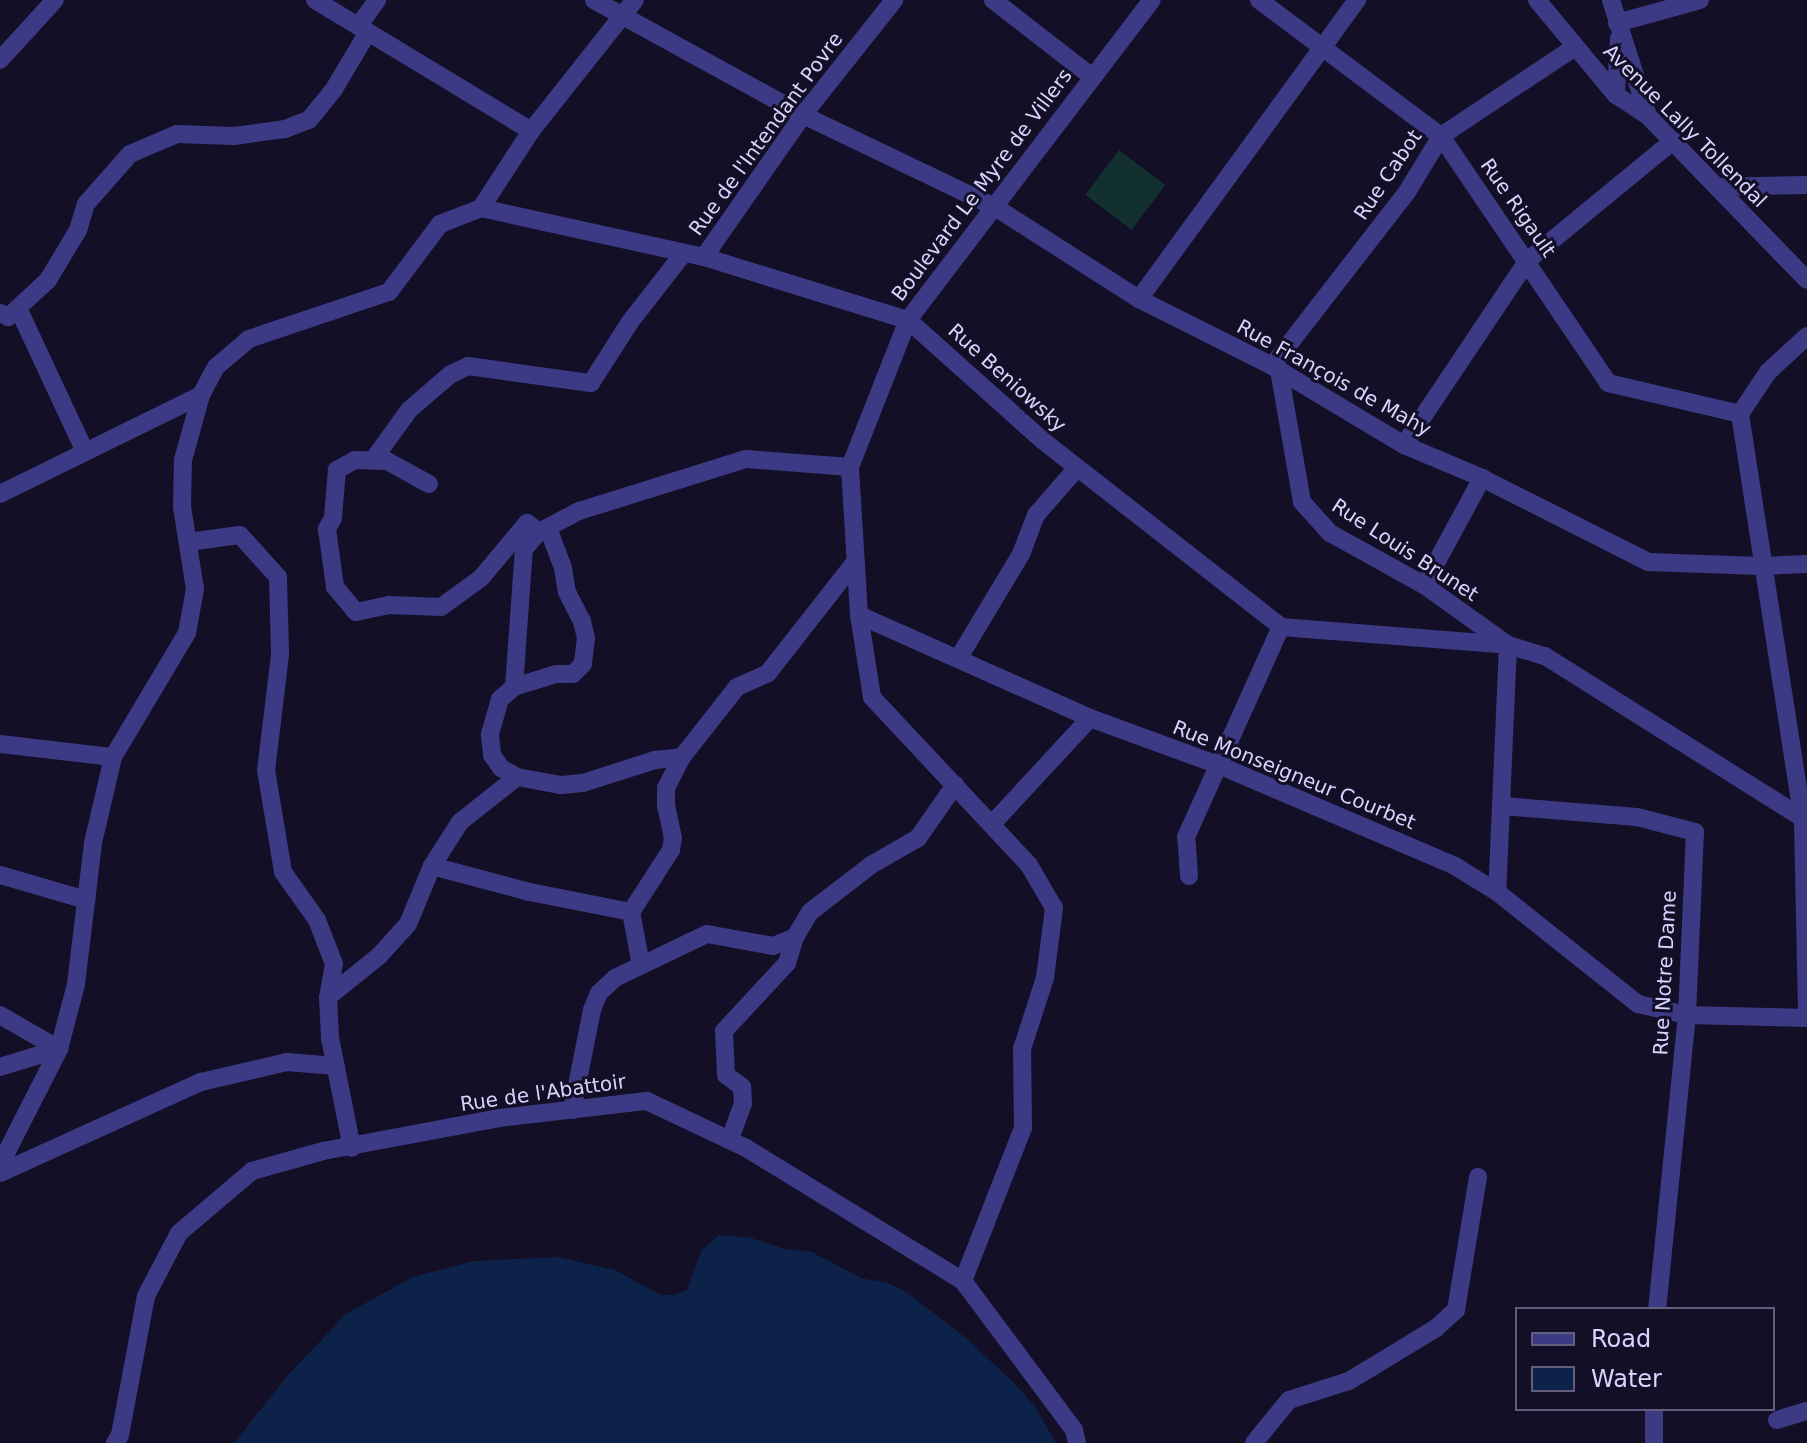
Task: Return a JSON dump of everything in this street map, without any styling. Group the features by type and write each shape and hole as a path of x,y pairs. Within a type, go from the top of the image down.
{"street":[{"path":"0,60 55,0"},
{"path":"315,0 531,131"},
{"path":"85,452 9,311 48,280 78,230 86,204 130,154 177,134 234,136 285,129 309,120 334,89 377,0"},
{"name":"Rue François de Mahy","path":"594,0 803,115 995,207 1139,299 1275,368 1404,445 1482,478 1648,562 1761,566 1807,564"},
{"path":"0,1165 59,1049 76,984 93,843 113,757 187,633 195,589 182,507 183,460 201,395 216,367 249,339 389,292 440,224 481,208 531,131 635,0"},
{"name":"Rue de l'Intendant Povre","path":"704,257 803,115 894,0"},
{"path":"993,0 1091,76"},
{"name":"Boulevard Le Myre de Villers","path":"963,1281 1023,1128 1022,1049 1052,942 1054,908 1044,886 992,824 872,697 859,615 850,467 908,320 1091,76 1152,0"},
{"name":"Rue Rigault","path":"1259,0 1441,136 1528,260 1608,383 1740,414"},
{"path":"1139,299 1357,0"},
{"name":"Avenue Lally Tollendal","path":"1537,0 1616,95 1648,116 1807,280"},
{"path":"1611,0 1648,116"},
{"path":"1618,27 1700,0"},
{"path":"1616,95 1618,27"},
{"path":"1577,49 1616,64 1635,76"},
{"name":"Rue Cabot","path":"1275,368 1407,192 1441,136 1577,49"},
{"path":"1404,445 1528,260 1673,141"},
{"path":"1717,187 1807,185"},
{"name":"Rue Beniowsky","path":"481,208 704,257 908,320 1077,468 1281,627"},
{"path":"373,460 409,410 451,374 468,366 489,366 591,383 630,322 683,254"},
{"path":"1807,336 1768,372 1740,414 1761,566 1805,821 1807,1017"},
{"name":"Rue Louis Brunet","path":"1275,368 1302,502 1330,533 1424,585 1508,645 1545,656 1805,821"},
{"path":"0,494 201,395"},
{"path":"514,687 524,549 544,530 579,511 746,459 850,467"},
{"path":"429,484 387,461 355,460 337,470 333,518 327,529 335,587 356,612 389,605 441,607 481,578 527,523 544,530 563,568 567,592 582,621 586,638 583,664 573,674 556,674 514,687 500,699 490,735 492,755 501,768 517,777 561,785 583,783 655,760 682,757"},
{"path":"958,659 1021,554 1036,515 1077,468"},
{"path":"1424,585 1482,478"},
{"path":"188,542 240,535 278,577 280,655 266,770 283,872 317,920 334,964 328,997 330,1038 352,1148"},
{"path":"641,965 631,912 671,850 673,838 666,806 666,788 682,757 737,687 768,673 855,562"},
{"name":"Rue Monseigneur Courbet","path":"859,615 1090,718 1221,766 1455,866 1497,892 1638,1004 1687,1015 1807,1017"},
{"path":"1189,876 1186,837 1196,810 1221,766 1281,627 1508,645 1497,892"},
{"path":"992,824 1090,718"},
{"path":"0,744 113,757"},
{"path":"328,997 379,956 408,924 432,866 460,822 517,777"},
{"path":"730,1139 743,1104 742,1087 726,1075 724,1031 787,963 795,937 810,912 871,865 918,838 955,785"},
{"name":"Rue Notre Dame","path":"1503,806 1637,817 1695,832 1687,1015 1657,1307"},
{"path":"432,866 530,892 631,912"},
{"path":"0,875 86,900"},
{"path":"572,1110 583,1042 599,993 615,978 707,934 773,946 795,937"},
{"path":"0,1015 59,1049"},
{"path":"0,1067 59,1049"},
{"path":"0,1173 201,1082 287,1062 336,1066"},
{"name":"Rue de l'Abattoir","path":"115,1443 120,1435 146,1296 179,1233 252,1171 323,1151 499,1118 647,1101 730,1139 963,1281 1074,1430 1077,1443"},
{"path":"1254,1443 1289,1400 1349,1381 1436,1328 1456,1310 1478,1177"},
{"path":"1654,1411 1654,1443"},
{"path":"1777,1420 1807,1411"}],"green space":[{"path":"1119,150 1165,185 1132,230 1085,195"}],"water":[{"path":"719,1235 751,1238 785,1249 812,1252 861,1278 888,1283 908,1293 966,1338 1014,1383 1034,1405 1056,1443 234,1443 288,1375 346,1314 413,1277 474,1261 558,1257 615,1270 661,1295 673,1295 687,1290 701,1251"}]}
